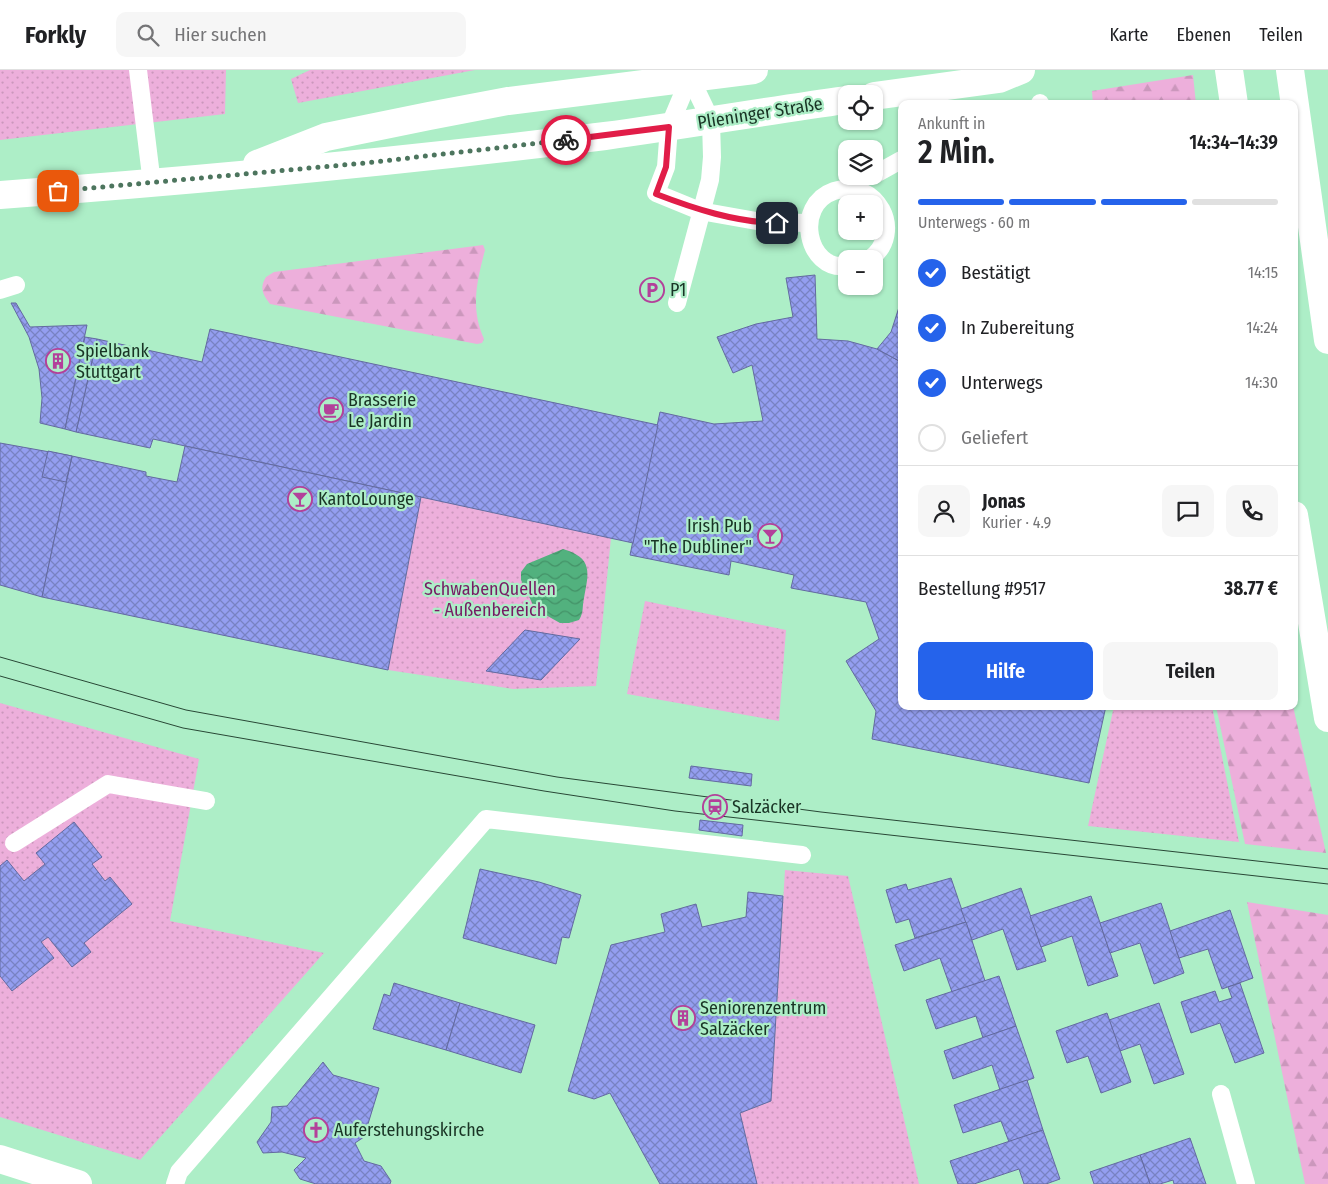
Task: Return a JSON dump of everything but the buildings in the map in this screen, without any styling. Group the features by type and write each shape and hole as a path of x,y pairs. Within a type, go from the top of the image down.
{"main road":[{"name":"Plieninger Straße","path":"228,176 326,137 429,116 508,101 754,70"},
{"path":"883,95 999,79 1021,70"},
{"path":"1229,70 1233,100"},
{"path":"1290,70 1294,100"},
{"name":"Plieninger Straße","path":"0,195 152,184 433,156 669,127 838,101"},
{"path":"429,116 425,134 428,148 433,156"},
{"path":"1298,127 1328,340"},
{"path":"1298,539 1328,718"},
{"path":"0,1159 78,1184"}],"lane":[{"path":"138,70 152,184"},
{"path":"677,303 700,211 710,180 711,121 690,77"},
{"path":"690,77 669,127 666,167 656,194 700,211 762,222 808,223"},
{"path":"883,170 898,162"},
{"path":"838,265 823,259 810,243 808,223 816,204 834,191 855,189 861,185"},
{"path":"855,189 873,198 884,214 886,234 879,250"},
{"path":"14,843 108,784 206,801"},
{"path":"175,1184 179,1172 486,819 802,855"},
{"path":"1221,1094 1246,1184"}],"green space":[{"path":"0,70 226,70 225,114 0,140"},
{"path":"310,70 475,70 298,103 291,79"},
{"path":"1193,75 1196,100 1093,100 1092,91"},
{"path":"483,245 485,250 477,284 476,305 477,316 484,339 482,343 477,344 270,304 265,298 262,288 266,277 274,272"},
{"name":"SchwabenQuellen - Außenbereich","path":"421,497 611,538 596,686 513,689 388,670"},
{"path":"645,601 786,630 779,721 627,694"},
{"path":"0,703 199,759 170,921 324,953 140,1160 0,1117"},
{"path":"1113,710 1213,710 1239,842 1088,826"},
{"path":"1217,710 1294,710 1326,853 1245,844"},
{"path":"785,870 848,876 919,1184 757,1184 740,1113 771,1101"},
{"path":"1247,902 1328,915 1328,1184 1305,1184"}],"water":[{"path":"563,549 580,557 587,567 582,614 579,620 569,623 560,623 535,609 521,580 521,572 527,564"}],"tram line":[{"path":"0,657 186,710 557,777 821,812 1328,869"},
{"path":"0,676 183,728 544,791 675,811 1328,884"}],"way so far":[{"path":"58,191 152,184 365,163 566,140"}],"place":[{"name":"P1","path":"652,290"},
{"name":"Spielbank Stuttgart","path":"58,361"},
{"name":"Brasserie Le Jardin","path":"331,410"},
{"name":"KantoLounge","path":"300,499"},
{"name":"Irish Pub \"The Dubliner\"","path":"770,536"},
{"name":"Salzäcker","path":"715,807"},
{"name":"Seniorenzentrum Salzäcker","path":"683,1018"},
{"name":"Auferstehungskirche","path":"316,1130"}],"route":[{"path":"566,140 669,127 666,167 656,194 700,211 777,223"}]}
